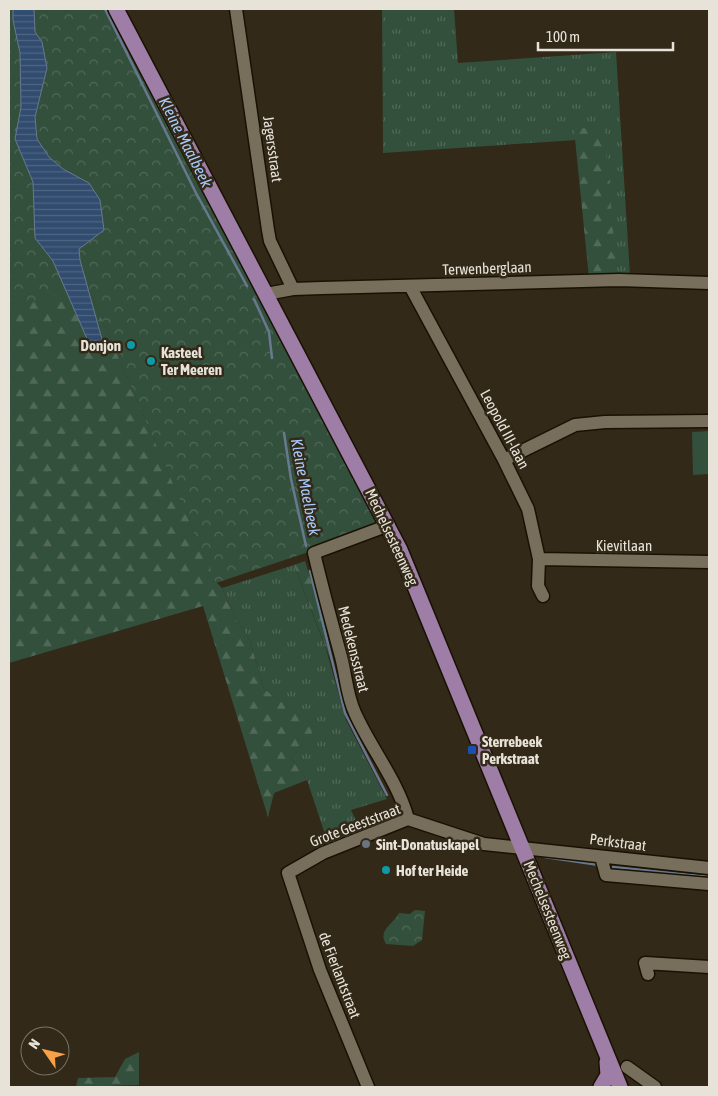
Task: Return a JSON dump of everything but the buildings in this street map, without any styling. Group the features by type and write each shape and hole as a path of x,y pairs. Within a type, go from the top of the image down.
{"main road":[{"name":"Mechelsesteenweg","path":"116,9 389,525 620,1087"},
{"path":"601,1087 609,1071 605,1050"}],"street":[{"name":"Jagersstraat","path":"236,9 269,236 293,289"},
{"name":"Terwenberglaan","path":"266,294 293,289 619,280 709,283"},
{"name":"Leopold III-laan","path":"410,286 504,460 528,509 539,559 538,586 543,596"},
{"path":"504,460 575,425 606,422 709,420"},
{"name":"Medekensstraat","path":"389,525 314,553 330,622 341,655 349,698 355,713 404,805 408,819"},
{"name":"Kievitlaan","path":"539,559 604,562 709,562"},
{"name":"Grote Geeststraat","path":"288,873 323,853 408,819 478,843 523,848"},
{"name":"Perkstraat","path":"523,848 709,868"},
{"path":"601,857 606,875 709,884"},
{"name":"de Fierlantstraat","path":"288,873 320,970 368,1087"},
{"path":"648,974 645,963 709,967"},
{"path":"627,1067 655,1087"}],"green space":[{"path":"9,9 112,9 380,528 216,583 88,287 11,308 9,304"},
{"path":"382,9 454,9 458,63 616,52 630,275 617,274 575,129 576,140 383,153"},
{"path":"604,126 617,274 589,278 574,129"},
{"path":"88,287 216,582 222,588 236,619 250,641 264,689 317,727 291,758 307,780 274,793 268,817 203,606 9,663 9,304 11,307"},
{"path":"709,431 709,474 693,475 692,432"},
{"path":"305,561 324,619 333,666 294,565"},
{"path":"294,565 326,649 346,720 387,799 351,810 362,833 329,846 307,780 291,758 316,727 264,689 250,641 236,619 222,588"},
{"path":"415,910 425,911 422,940 413,946 386,944 384,935 387,927 399,913 410,914"},
{"path":"139,1052 139,1085 76,1087 78,1078 115,1077 125,1059"}],"water":[{"path":"13,9 34,9 35,32 42,42 47,68 35,117 37,139 49,157 63,169 89,183 100,200 104,230 79,249 80,260 103,343 88,341 53,261 35,238 33,182 15,139 21,107 20,53 13,20"}],"waterway":[{"name":"Kleine Maalbeek","path":"105,9 196,193 247,286"},
{"name":"Kleine Maalbeek","path":"254,299 269,332 272,358"},
{"name":"Kleine Maelbeek","path":"284,433 291,479 306,546"},
{"path":"310,571 345,713 387,795"},
{"path":"545,857 599,865"},
{"path":"613,867 709,877"}],"place":[{"name":"Donjon","path":"131,345"},
{"name":"Kasteel Ter Meeren","path":"151,361"},
{"name":"Sterrebeek Perkstraat","path":"472,750"},
{"name":"Sint-Donatuskapel","path":"366,844"},
{"name":"Hof ter Heide","path":"386,870"}]}
